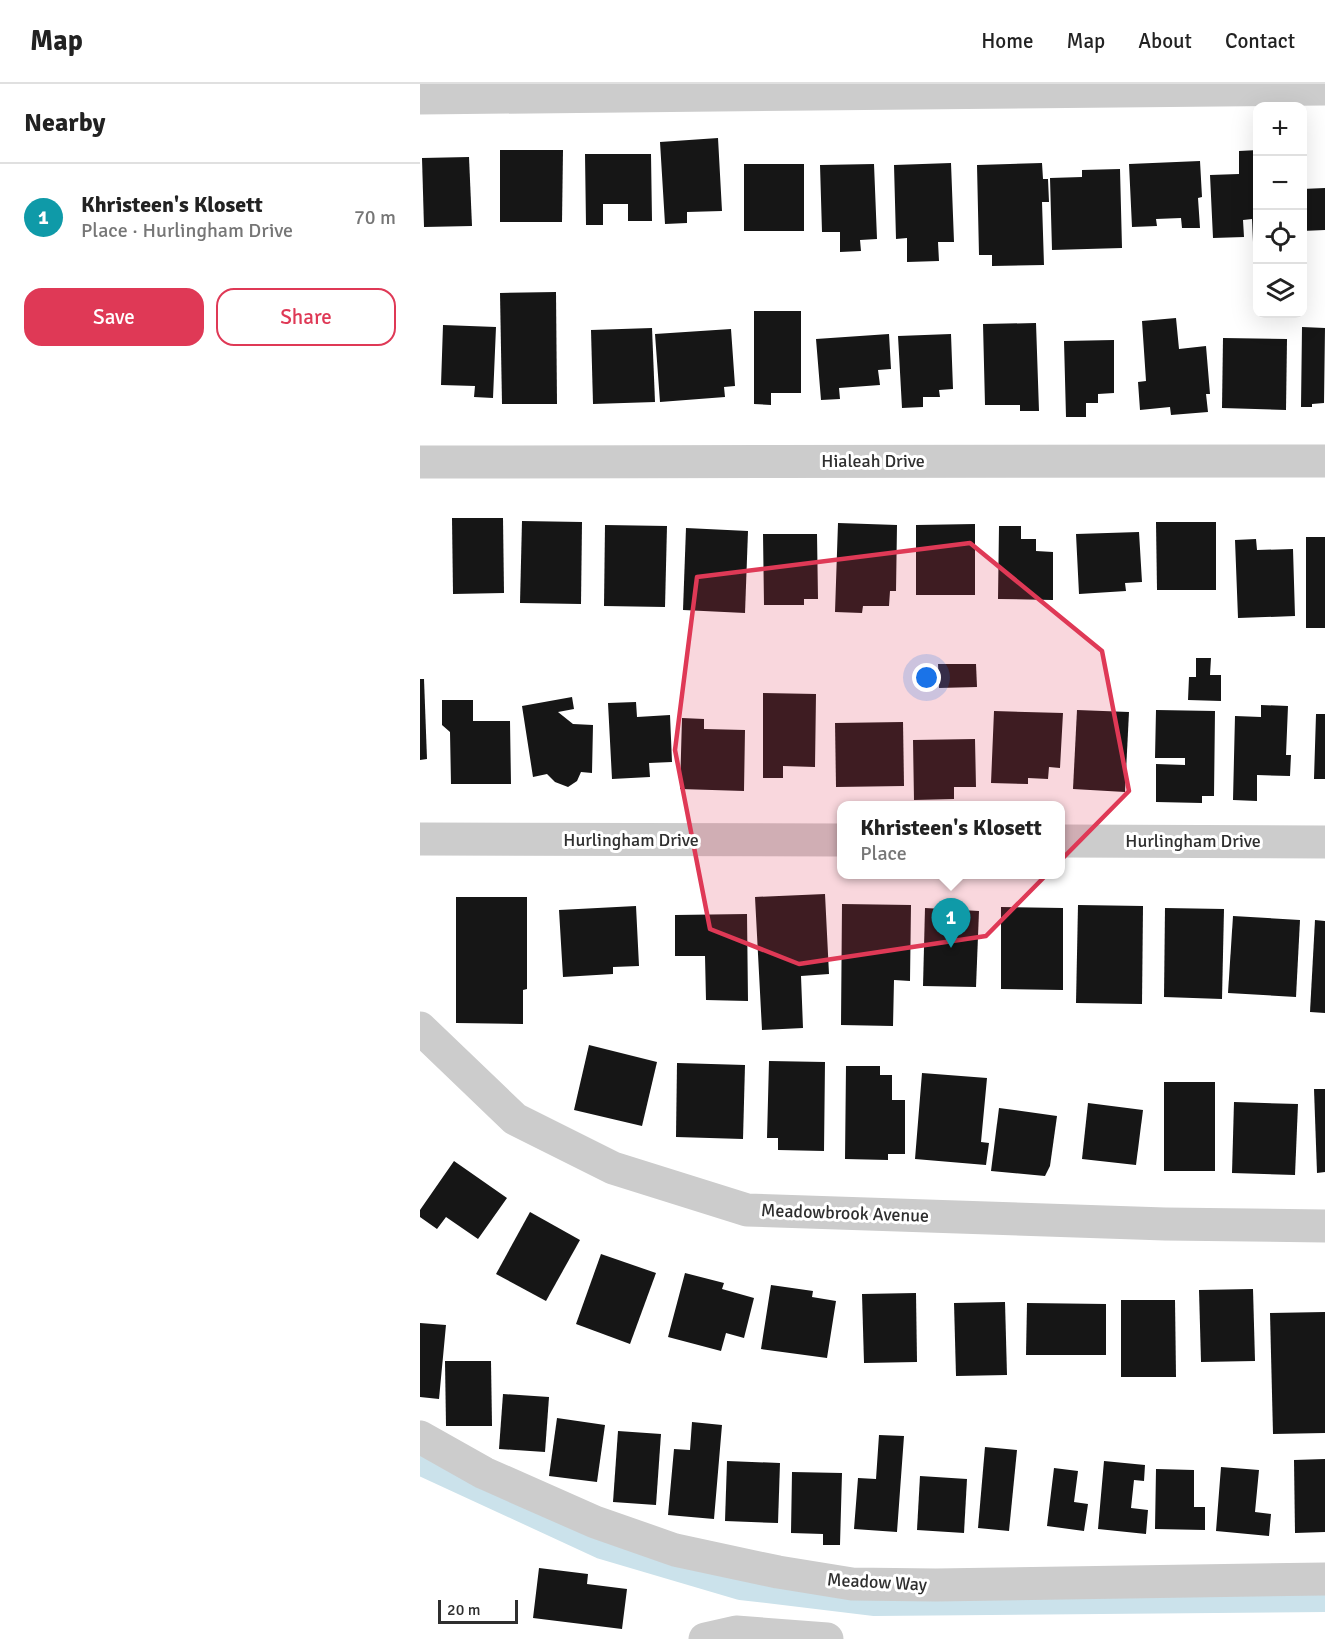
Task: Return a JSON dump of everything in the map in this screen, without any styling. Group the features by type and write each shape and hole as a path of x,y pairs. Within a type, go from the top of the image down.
{"street":[{"path":"420,98 1325,89"},
{"name":"Hialeah Drive","path":"420,462 1325,461"},
{"name":"Hurlingham Drive","path":"420,839 837,840"},
{"name":"Hurlingham Drive","path":"1065,841 1325,842"},
{"name":"Meadowbrook Avenue","path":"420,1028 515,1119 613,1168 747,1210 1165,1224 1325,1226"},
{"name":"Meadow Way","path":"420,1437 484,1473 595,1522 675,1550 778,1572 852,1584 936,1585 1325,1579"},
{"path":"705,1639 736,1632 827,1639"}],"highlighted area":[{"path":"970,543 1102,651 1129,791 986,936 799,964 710,929 675,750 697,577"}],"building":[{"path":"718,138 722,211 687,212 687,223 665,224 660,142"},
{"path":"500,150 563,150 562,222 500,222"},
{"path":"1253,150 1253,242 1252,219 1243,220 1244,237 1213,238 1210,175 1239,174 1239,151"},
{"path":"585,154 651,154 652,221 628,221 628,204 603,204 603,225 586,225"},
{"path":"469,157 472,226 424,227 422,158"},
{"path":"1200,161 1202,197 1198,198 1200,228 1182,228 1181,218 1156,219 1157,226 1132,227 1129,164"},
{"path":"951,163 954,242 938,242 939,261 907,262 907,238 896,239 894,165"},
{"path":"1042,163 1043,179 1048,179 1049,202 1042,202 1044,265 992,266 992,255 979,255 977,165"},
{"path":"744,164 804,164 804,231 744,231"},
{"path":"874,164 877,239 860,240 861,251 840,252 840,232 822,232 820,165"},
{"path":"1120,169 1122,248 1052,250 1050,178 1082,177 1082,170"},
{"path":"1325,188 1325,230 1307,231 1307,189"},
{"path":"556,292 557,404 502,404 500,293"},
{"path":"754,311 801,311 801,393 771,393 771,405 754,404"},
{"path":"1176,318 1179,349 1206,346 1210,394 1206,394 1208,412 1171,415 1170,407 1140,410 1138,382 1146,381 1142,321"},
{"path":"1036,323 1039,411 1020,411 1020,405 985,405 983,324"},
{"path":"443,325 496,327 493,398 474,397 475,386 441,385"},
{"path":"1302,327 1325,328 1324,403 1312,404 1312,407 1301,407"},
{"path":"652,328 655,402 593,404 591,330"},
{"path":"731,329 735,386 724,387 725,397 660,402 655,334"},
{"path":"889,334 891,369 878,370 880,385 839,388 840,399 821,400 816,339"},
{"path":"951,334 953,389 939,390 940,397 923,397 923,407 902,408 898,336"},
{"path":"1223,338 1287,339 1286,410 1222,408"},
{"path":"1114,340 1114,393 1098,394 1098,403 1086,403 1086,417 1066,417 1064,341"},
{"path":"452,518 503,518 504,593 453,594"},
{"path":"522,521 582,522 581,604 520,603"},
{"path":"1156,522 1216,522 1216,590 1157,590"},
{"path":"838,523 897,525 896,591 890,591 889,606 863,606 862,613 835,612"},
{"path":"975,524 975,595 916,595 916,525"},
{"path":"605,525 667,526 665,607 604,606"},
{"path":"999,526 1021,526 1021,539 1036,539 1036,551 1053,552 1053,600 998,599"},
{"path":"686,528 748,531 745,613 683,610"},
{"path":"1139,532 1142,582 1125,583 1126,591 1079,594 1076,534"},
{"path":"763,534 817,534 818,599 804,599 804,605 764,605"},
{"path":"1306,537 1325,537 1325,628 1306,628"},
{"path":"1256,539 1257,550 1293,549 1295,616 1238,618 1235,540"},
{"path":"1196,658 1211,658 1210,675 1221,675 1221,701 1188,700 1189,677 1196,677"},
{"path":"938,664 976,664 977,687 939,688"},
{"path":"420,679 424,679 427,759 420,760"},
{"path":"763,693 816,694 815,767 783,766 783,778 763,778"},
{"path":"572,697 574,709 558,712 573,724 593,725 592,773 581,772 577,781 568,787 555,782 547,774 533,777 522,706"},
{"path":"442,700 473,700 473,721 510,721 511,784 451,784 450,732 442,725"},
{"path":"636,702 637,717 670,715 672,762 649,763 650,777 612,779 608,703"},
{"path":"1261,705 1288,706 1286,755 1291,755 1290,776 1257,775 1257,801 1233,800 1235,716 1261,717"},
{"path":"1077,710 1129,712 1125,792 1073,789"},
{"path":"1156,710 1215,711 1214,796 1202,796 1202,803 1156,802 1156,764 1185,765 1185,758 1155,758"},
{"path":"994,711 1063,713 1060,768 1049,767 1048,779 1028,778 1028,784 991,783"},
{"path":"1316,714 1325,714 1325,779 1314,779"},
{"path":"682,718 704,719 704,729 745,730 744,791 680,789"},
{"path":"903,722 904,786 836,787 835,723"},
{"path":"975,739 976,787 954,787 954,799 914,800 913,740"},
{"path":"825,894 829,974 801,976 803,1028 762,1030 755,897"},
{"path":"456,897 527,897 527,989 523,990 523,1024 456,1023"},
{"path":"842,904 911,905 910,981 894,980 893,1026 841,1025"},
{"path":"1078,905 1143,906 1142,1004 1076,1003"},
{"path":"636,906 639,966 613,967 613,974 563,977 559,910"},
{"path":"1001,907 1063,908 1063,990 1001,989"},
{"path":"925,908 979,911 976,987 923,986"},
{"path":"1165,908 1224,909 1222,999 1164,997"},
{"path":"747,914 748,1001 706,1000 705,956 675,956 675,915"},
{"path":"1233,916 1300,920 1296,997 1228,993"},
{"path":"1315,920 1325,921 1325,1013 1310,1012"},
{"path":"589,1045 657,1062 642,1126 574,1110"},
{"path":"769,1061 825,1062 824,1151 778,1150 778,1138 767,1138"},
{"path":"677,1063 745,1065 743,1139 676,1137"},
{"path":"846,1066 880,1066 880,1075 892,1075 892,1100 905,1100 905,1154 888,1154 888,1160 845,1159"},
{"path":"922,1073 987,1078 981,1142 989,1143 986,1165 915,1159"},
{"path":"1164,1082 1215,1082 1215,1171 1164,1171"},
{"path":"1314,1089 1325,1089 1325,1172 1317,1173"},
{"path":"1234,1102 1298,1104 1295,1175 1232,1173"},
{"path":"1088,1103 1143,1110 1136,1165 1082,1159"},
{"path":"999,1108 1057,1116 1050,1166 1045,1176 991,1171"},
{"path":"454,1161 507,1198 478,1239 446,1217 437,1229 420,1217 420,1210"},
{"path":"530,1212 580,1240 546,1301 496,1274"},
{"path":"601,1254 656,1273 630,1344 576,1324"},
{"path":"685,1273 724,1283 722,1289 754,1298 744,1338 726,1333 721,1351 668,1337"},
{"path":"771,1285 813,1291 812,1297 836,1301 827,1358 761,1349"},
{"path":"1253,1289 1255,1361 1201,1362 1199,1290"},
{"path":"916,1293 917,1362 864,1363 862,1294"},
{"path":"1121,1300 1175,1300 1176,1377 1121,1377"},
{"path":"1005,1302 1007,1375 956,1376 954,1303"},
{"path":"1027,1303 1106,1304 1106,1355 1026,1355"},
{"path":"1325,1312 1325,1433 1273,1434 1270,1313"},
{"path":"420,1323 446,1325 439,1399 420,1397"},
{"path":"445,1361 491,1361 492,1426 446,1426"},
{"path":"503,1394 549,1397 545,1452 499,1449"},
{"path":"557,1418 605,1425 597,1482 549,1476"},
{"path":"692,1422 722,1425 714,1519 668,1515 674,1449 690,1450"},
{"path":"618,1431 661,1434 656,1505 613,1502"},
{"path":"879,1435 904,1436 897,1532 854,1529 858,1478 876,1479"},
{"path":"985,1447 1017,1450 1009,1531 978,1528"},
{"path":"1325,1459 1325,1532 1295,1533 1294,1460"},
{"path":"727,1461 780,1463 778,1523 725,1521"},
{"path":"1104,1461 1145,1465 1144,1481 1134,1480 1131,1508 1148,1510 1146,1534 1098,1529"},
{"path":"1221,1467 1259,1470 1255,1512 1271,1514 1269,1536 1216,1531"},
{"path":"1054,1468 1078,1471 1074,1502 1088,1504 1084,1531 1047,1526"},
{"path":"1156,1469 1194,1470 1194,1507 1205,1507 1205,1530 1155,1529"},
{"path":"792,1472 842,1473 840,1545 823,1545 823,1534 791,1533"},
{"path":"920,1476 967,1479 964,1533 917,1530"},
{"path":"539,1568 588,1574 587,1584 627,1589 622,1629 533,1618"}],"waterway":[{"path":"420,1461 602,1545 741,1586 875,1602 1325,1598"}],"place":[{"name":"Khristeen's Klosett","path":"951,948"}]}
